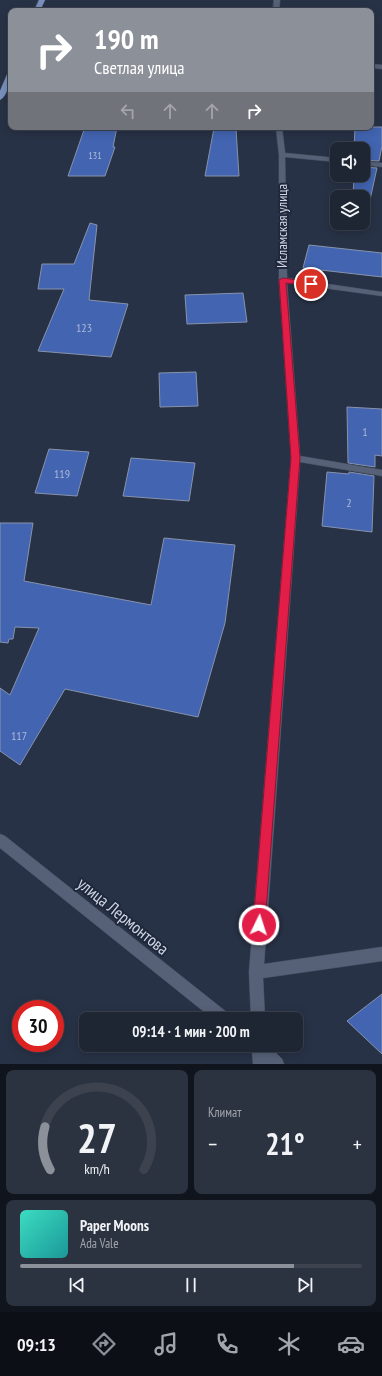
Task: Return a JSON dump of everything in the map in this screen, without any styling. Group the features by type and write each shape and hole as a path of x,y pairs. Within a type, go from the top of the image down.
{"main road":[{"path":"0,98 8,79"}],"street":[{"name":"Исламская улица","path":"258,1012 256,972 296,458 283,280 282,155 279,130"},
{"path":"282,155 330,159"},
{"path":"370,164 382,165"},
{"path":"283,280 382,294"},
{"path":"296,458 382,473"},
{"name":"улица Лермонтова","path":"0,840 215,1012"},
{"path":"256,972 382,954"},
{"path":"259,1052 260,1064"},
{"path":"264,1052 277,1064"}],"building":[{"path":"374,127 382,127 382,146 379,161 370,160 370,142 354,142 355,130 374,130"},
{"path":"84,130 116,130 113,147 115,147 105,176 68,176"},
{"path":"214,130 236,130 239,176 205,176"},
{"path":"370,168 377,168 370,200 370,190 353,190 354,182 370,182"},
{"path":"90,223 97,225 89,300 128,304 111,357 38,351 64,289 38,289 42,264 74,264"},
{"path":"309,245 382,253 382,277 303,268"},
{"path":"243,293 247,322 187,324 185,295"},
{"path":"196,372 198,406 160,407 159,373"},
{"path":"347,407 382,409 382,456 375,455 375,467 348,463"},
{"path":"49,449 89,452 77,496 35,493"},
{"path":"131,458 195,463 189,501 123,496"},
{"path":"327,472 349,474 349,472 374,476 372,532 322,526"},
{"path":"0,523 33,523 24,581 151,605 164,538 235,545 225,623 198,717 65,689 20,765 0,751 0,688 10,695 39,628 15,627 13,639 9,639 8,643 0,642"},
{"path":"382,994 382,1054 347,1021"}],"route":[{"path":"259,925 296,458 283,280 311,284"}]}
